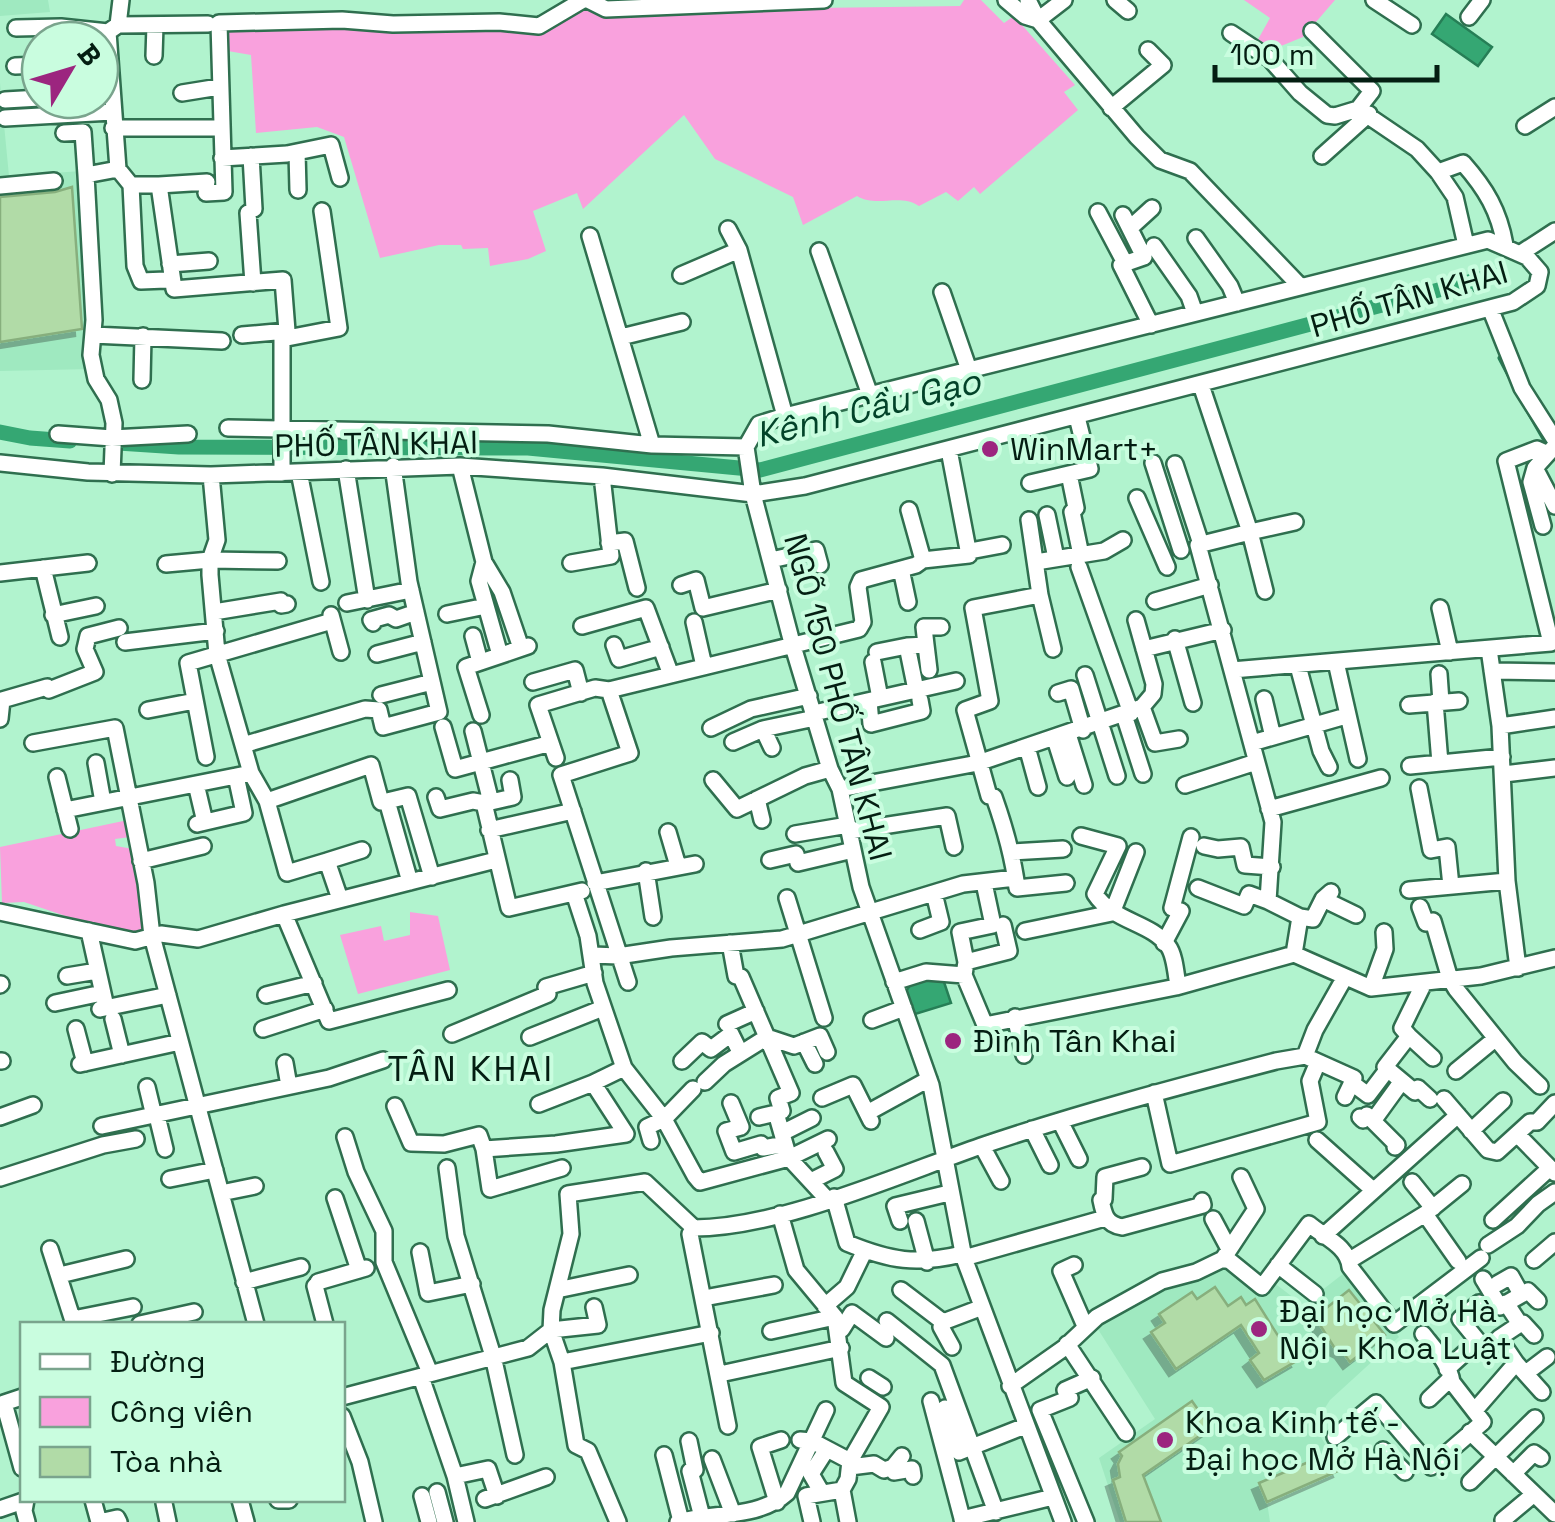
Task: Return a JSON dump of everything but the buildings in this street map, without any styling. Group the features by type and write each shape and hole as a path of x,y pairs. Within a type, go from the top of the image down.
{"street":[{"path":"131,185 224,192 218,24 342,20 539,26 586,0 606,8 824,0"},
{"path":"1006,0 1024,16 1038,20"},
{"path":"1028,0 1038,20 1110,108 1160,160 1190,172 1300,286"},
{"path":"1038,20 1064,0"},
{"path":"1374,0 1412,26"},
{"path":"1396,14 1406,0"},
{"path":"1469,17 1482,0"},
{"path":"120,28 208,24"},
{"path":"154,56 155,25"},
{"path":"16,28 20,28"},
{"path":"1312,31 1372,91 1364,112 1322,156"},
{"path":"1230,33 1270,59 1300,93 1327,115 1364,112 1417,149 1456,197 1466,245"},
{"path":"1110,108 1163,65 1148,50"},
{"path":"15,66 20,66"},
{"path":"182,93 219,87"},
{"path":"6,100 20,99"},
{"path":"1524,126 1555,107"},
{"path":"5,118 20,118"},
{"path":"210,262 141,280 135,264 131,185 118,169 112,120 220,128"},
{"path":"64,133 83,132 92,355 96,379 108,400 114,423 112,467"},
{"path":"222,158 298,152 331,144 340,178"},
{"path":"298,152 298,190"},
{"path":"250,156 253,283"},
{"path":"1438,172 1463,163 1486,188 1505,244"},
{"path":"86,174 118,169"},
{"path":"0,186 54,181"},
{"path":"159,185 168,274"},
{"path":"1151,325 1121,264 1144,257 1126,222 1152,208"},
{"path":"242,334 285,335 339,328 322,211"},
{"path":"1098,212 1125,263"},
{"path":"728,229 739,250 785,416"},
{"path":"1521,253 1555,231"},
{"path":"590,236 652,445"},
{"path":"1196,238 1238,303"},
{"name":"PHỐ TÂN KHAI","path":"0,462 211,475 288,469 460,466 752,488 805,486 1490,308 1526,296 1548,269 1505,244 1488,240 785,416 759,424 746,450 548,434 282,435 228,428"},
{"path":"1154,246 1195,313"},
{"path":"681,275 739,250"},
{"path":"818,251 870,395"},
{"path":"168,274 253,283 282,280 282,435 321,582"},
{"path":"942,292 969,370"},
{"path":"1490,308 1522,388 1552,446"},
{"path":"618,329 682,322"},
{"path":"93,336 222,341"},
{"path":"142,336 142,380"},
{"path":"1201,385 1250,532 1265,591"},
{"path":"1030,483 1090,468 1077,417"},
{"path":"58,434 112,439 188,434"},
{"path":"1543,526 1530,482 1535,468 1552,446"},
{"path":"1232,670 1551,644 1506,461 1552,446"},
{"path":"746,450 752,488"},
{"path":"949,450 970,551"},
{"path":"1153,463 1181,550"},
{"path":"1176,464 1273,822 1268,900"},
{"path":"242,745 365,709 379,710 383,727 438,712 411,590 393,466"},
{"path":"460,466 484,562 502,592 524,647 466,666 481,715"},
{"path":"1535,468 1555,506"},
{"path":"346,469 367,600"},
{"path":"1069,474 1080,561 1133,712 1143,774"},
{"path":"196,784 201,823 244,813 242,745 218,654 210,560 217,540 211,475"},
{"path":"571,563 611,556 602,476"},
{"name":"NGÕ 150 PHỐ TÂN KHAI","path":"752,488 792,643 830,770 840,789 871,914 929,1079 963,1256 1063,1522"},
{"path":"1137,498 1165,562 1181,550 1200,544 1295,522"},
{"path":"909,510 923,560"},
{"path":"1047,516 1056,558"},
{"path":"1029,520 1040,595 1054,648"},
{"path":"1036,562 1056,558 1080,561 1123,540"},
{"path":"609,543 624,541 636,588"},
{"path":"443,727 455,769 553,751 538,705 595,688 610,690 859,629 863,622 858,583 923,560 966,556 970,551 1002,545"},
{"path":"771,560 816,550 820,565"},
{"path":"166,564 278,561"},
{"path":"0,573 88,562"},
{"path":"484,562 480,580 500,655"},
{"path":"42,568 60,637"},
{"path":"900,569 908,602"},
{"path":"680,585 696,580 703,608 779,590"},
{"path":"1156,601 1210,585"},
{"path":"347,603 411,590"},
{"path":"1040,595 974,608 990,700 964,707 978,763 1012,852 1017,888 1066,883"},
{"path":"214,612 287,604"},
{"path":"53,615 96,606"},
{"path":"447,614 486,606"},
{"path":"582,626 646,608 671,674"},
{"path":"1440,608 1450,652"},
{"path":"373,624 371,620 416,612"},
{"path":"206,757 188,663 331,616 340,652"},
{"path":"840,789 978,763 1133,712 1155,688 1136,620"},
{"path":"694,622 704,666"},
{"path":"930,670 924,626 941,627"},
{"path":"1144,649 1222,630"},
{"path":"0,719 2,700 48,686 48,690 95,672 85,648 88,636 216,631"},
{"path":"473,636 480,662"},
{"path":"1175,639 1193,703"},
{"path":"376,654 422,642"},
{"path":"614,645 619,659 661,647"},
{"path":"907,646 922,711 871,724 875,657 907,646 926,645"},
{"path":"1489,649 1500,726 1507,881 1518,968"},
{"path":"1336,662 1358,758"},
{"path":"1298,666 1329,767"},
{"path":"533,682 575,670 581,692"},
{"path":"1492,672 1555,672"},
{"path":"1439,674 1440,763"},
{"path":"1085,675 1118,776"},
{"path":"382,695 432,682"},
{"path":"711,728 751,709 812,709 918,695 956,682"},
{"path":"1058,693 1071,689 1067,777"},
{"path":"610,690 630,753 562,776 628,982"},
{"path":"1264,698 1274,737"},
{"path":"148,710 195,701"},
{"path":"1409,705 1459,701"},
{"path":"733,742 812,709"},
{"path":"1133,712 1155,744 1179,738"},
{"path":"1252,743 1346,716"},
{"path":"1500,726 1555,718"},
{"path":"33,743 115,728 152,936 255,1322"},
{"path":"763,730 772,748"},
{"path":"473,731 489,830 509,908 687,865 668,832"},
{"path":"1069,734 1084,785"},
{"path":"1026,748 1038,787"},
{"path":"1410,766 1502,757"},
{"path":"1185,785 1256,762"},
{"path":"96,763 103,802"},
{"path":"267,800 371,765 381,802 408,796 432,877"},
{"path":"1504,774 1555,768"},
{"path":"713,780 738,809 805,776 830,770"},
{"path":"65,810 244,774"},
{"path":"244,774 267,800 287,874 362,850"},
{"path":"57,777 70,829"},
{"path":"1269,808 1381,778"},
{"path":"436,797 440,809 514,797 510,780"},
{"path":"1419,788 1430,850 1447,848 1452,886"},
{"path":"757,799 762,820"},
{"path":"387,801 410,882"},
{"path":"489,830 572,811"},
{"path":"795,834 947,816 954,847"},
{"path":"1081,836 1118,846 1095,894 1112,912 1169,947 1178,986"},
{"path":"1164,943 1181,911 1172,908 1197,842 1218,849 1241,846 1245,865 1272,867"},
{"path":"141,861 203,846"},
{"path":"1012,852 1063,849"},
{"path":"770,860 796,854 798,863 854,850"},
{"path":"1112,912 1136,852"},
{"path":"0,912 135,942 161,934 198,939 496,860"},
{"path":"327,861 340,899"},
{"path":"646,872 653,916"},
{"path":"593,955 618,956 800,934 963,884 1016,878"},
{"path":"1408,890 1507,881"},
{"path":"984,883 993,925 960,932 965,968 985,1025 1178,986 1294,954 1370,988 1518,968 1555,958"},
{"path":"1198,888 1244,906 1249,894 1300,917 1314,919 1327,896 1356,915"},
{"path":"574,893 593,955 603,1008 624,1068 664,1119 700,1182 806,1115"},
{"path":"920,930 942,922 934,893"},
{"path":"787,898 824,1018"},
{"path":"1420,907 1426,923 1433,921 1450,979 1495,1039 1510,1067 1540,1086"},
{"path":"1025,931 1112,912"},
{"path":"284,914 327,1015"},
{"path":"1294,954 1300,917"},
{"path":"894,982 926,972 965,968 1009,951 1003,925"},
{"path":"89,931 105,1007 122,1055"},
{"path":"1370,988 1385,949 1384,932"},
{"path":"730,943 736,976 741,977 791,1093 778,1098 782,1111 778,1131 764,1148 762,1144 734,1152 726,1131 741,1126 730,1103"},
{"path":"67,976 98,971"},
{"path":"452,1034 548,994 546,987 594,973"},
{"path":"1154,1093 1170,1164 1318,1122 1310,1082 1315,1030 1345,976"},
{"path":"266,995 314,982"},
{"path":"1424,982 1402,1028 1433,1058"},
{"path":"264,1029 448,990"},
{"path":"55,1002 105,1007 168,995"},
{"path":"530,1037 603,1008"},
{"path":"872,1020 904,1008"},
{"path":"727,1024 756,1011"},
{"path":"1015,1018 1024,1056"},
{"path":"76,1029 83,1064 180,1042"},
{"path":"682,1061 702,1042 710,1049 731,1034 740,1052"},
{"path":"651,1141 647,1127 664,1119 740,1052 767,1038 794,1046 820,1036 827,1052"},
{"path":"1408,1036 1384,1067 1415,1092 1429,1092 1458,1115 1488,1150 1497,1152 1555,1103"},
{"path":"1456,1071 1495,1039"},
{"path":"804,1042 815,1064"},
{"path":"568,1194 645,1182 694,1228 729,1228 1154,1093 1312,1058 1354,1078 1348,1090 1368,1095 1388,1070"},
{"path":"102,1126 329,1078 383,1060"},
{"path":"284,1064 289,1086"},
{"path":"539,1104 624,1068"},
{"path":"329,1078 334,1096"},
{"path":"822,1098 853,1085 869,1117 929,1079"},
{"path":"1394,1147 1397,1144 1367,1119 1402,1082"},
{"path":"484,1148 556,1144 626,1134 593,1083"},
{"path":"146,1087 166,1149"},
{"path":"1472,1131 1503,1101"},
{"path":"0,1116 33,1105"},
{"path":"395,1106 411,1143 444,1144 479,1136 490,1190 562,1168"},
{"path":"1322,1236 1458,1115"},
{"path":"1060,1121 1079,1159"},
{"path":"1032,1129 1050,1165"},
{"path":"778,1131 827,1145 835,1169 810,1181"},
{"path":"778,1131 810,1181 831,1198 847,1243 908,1262 963,1256 1105,1218 1122,1227 1203,1205 1202,1202"},
{"path":"1494,1220 1553,1170 1517,1134"},
{"path":"345,1136 356,1172 384,1231 384,1262 426,1375 466,1522"},
{"path":"0,1178 103,1145 136,1139"},
{"path":"1317,1140 1373,1190"},
{"path":"556,1144 568,1194 571,1234 551,1330 562,1362 576,1445 588,1452 618,1522"},
{"path":"982,1146 1000,1181"},
{"path":"1105,1218 1101,1200 1105,1177 1142,1167"},
{"path":"447,1168 456,1236 493,1356 515,1454"},
{"path":"170,1179 215,1170"},
{"path":"1010,1386 1068,1344 1085,1326 1162,1281 1196,1272 1226,1254 1256,1209 1243,1184 1261,1178"},
{"path":"1412,1182 1458,1261"},
{"path":"1350,1260 1429,1211 1462,1184"},
{"path":"221,1193 256,1186"},
{"path":"927,1262 908,1221 895,1206 949,1192"},
{"path":"1213,1219 1230,1262 1262,1287 1309,1224 1343,1249 1350,1267 1394,1324 1555,1192"},
{"path":"334,1198 360,1270"},
{"path":"780,1214 796,1270 842,1329 852,1313 886,1338"},
{"path":"694,1228 690,1234 728,1426"},
{"path":"1534,1260 1555,1242"},
{"path":"50,1248 74,1322 133,1307"},
{"path":"865,1250 833,1317 842,1348 844,1382 881,1404"},
{"path":"420,1252 428,1293 472,1284"},
{"path":"60,1274 126,1259"},
{"path":"325,1322 316,1284 384,1262"},
{"path":"1278,1265 1315,1294"},
{"path":"1074,1266 1061,1270 1085,1326"},
{"path":"244,1282 301,1267"},
{"path":"557,1290 629,1275"},
{"path":"1521,1294 1511,1276 1490,1281 1500,1307 1528,1291 1538,1301"},
{"path":"704,1298 774,1285"},
{"path":"902,1290 944,1322"},
{"path":"1429,1399 1442,1370 1478,1341 1460,1319 1478,1303"},
{"path":"1506,1303 1520,1324"},
{"path":"345,1395 528,1348 551,1330 598,1325 594,1307"},
{"path":"952,1347 941,1327 944,1322 980,1308"},
{"path":"149,1322 194,1312"},
{"path":"771,1331 833,1317"},
{"path":"887,1321 942,1366 996,1512"},
{"path":"1534,1336 1523,1322 1499,1338 1542,1392"},
{"path":"562,1362 711,1333"},
{"path":"1335,1437 1376,1403 1431,1467 1483,1422 1442,1370 1422,1334"},
{"path":"1068,1344 1126,1434"},
{"path":"720,1374 842,1348"},
{"path":"1476,1409 1521,1368 1547,1357"},
{"path":"1086,1522 1040,1410 1070,1398 1065,1390 1092,1378"},
{"path":"848,1522 847,1474 881,1404 877,1383"},
{"path":"20,1398 4,1403 20,1461"},
{"path":"1025,1426 959,1452 938,1404 963,1521 996,1512 1017,1514 1053,1497"},
{"path":"664,1455 679,1522 725,1517 777,1502 787,1493 826,1410"},
{"path":"1470,1482 1535,1418"},
{"path":"345,1424 360,1462 374,1522"},
{"path":"1470,1432 1555,1514"},
{"path":"777,1502 753,1449 781,1440"},
{"path":"690,1441 702,1517"},
{"path":"813,1443 847,1474 867,1475"},
{"path":"813,1443 811,1474 822,1493"},
{"path":"1394,1461 1414,1446"},
{"path":"1513,1474 1534,1454 1541,1458"},
{"path":"812,1522 806,1496 822,1493 847,1474 874,1464 884,1470 897,1461 894,1472 912,1470 914,1476"},
{"path":"669,1476 713,1462 720,1472 725,1517"},
{"path":"455,1476 488,1468 491,1498 546,1477"},
{"path":"429,1522 430,1494 445,1522"},
{"path":"1503,1520 1534,1494"},
{"path":"94,1502 99,1522 118,1518 119,1522"},
{"path":"164,1503 168,1522"}],"shaded area":[{"path":"0,0 48,0 50,12 0,16"},
{"path":"1446,14 1492,47 1478,66 1432,34"},
{"path":"0,83 9,176 82,171 92,369 0,371"},
{"path":"931,978 944,982 951,1003 912,1015 905,993 912,982"},
{"path":"1226,1267 1273,1282 1303,1305 1348,1270 1399,1337 1330,1400 1314,1425 1340,1470 1267,1502 1270,1522 1120,1522 1099,1458 1155,1419 1094,1323 1161,1285"}],"green space":[{"path":"964,0 981,0 1004,23 1014,16 1075,85 1064,92 1078,110 980,194 974,187 958,201 946,192 919,206 857,196 803,225 793,197 715,159 684,115 583,209 577,193 533,211 546,251 528,259 490,266 488,248 463,249 461,245 439,245 380,258 344,137 317,127 256,133 251,55 222,50 222,26 520,29 586,2 605,11 960,6"},
{"path":"1244,0 1335,0 1303,37 1269,51 1256,43 1270,18"},
{"path":"128,820 130,837 115,839 116,846 133,849 145,933 128,937 24,902 2,903 0,847"},
{"path":"410,912 438,916 450,970 358,994 340,935 381,926 384,941 410,935"}],"waterway":[{"name":"Kênh Cầu Gạo","path":"118,443 179,447 528,448 760,470 1495,275"},
{"path":"1472,281 1475,290"},
{"path":"1500,358 1510,377"},
{"path":"1527,409 1555,458"},
{"name":"Kênh Cầu Gạo","path":"0,432 70,441"}],"place":[{"name":"WinMart+","path":"990,449"},
{"name":"Đình Tân Khai","path":"953,1041"},
{"name":"Đại học Mở Hà Nội - Khoa Luật","path":"1259,1329"},
{"name":"Khoa Kinh tế - Đại học Mở Hà Nội","path":"1165,1440"}],"district":[{"name":"TÂN KHAI","path":"471,1069"}]}
